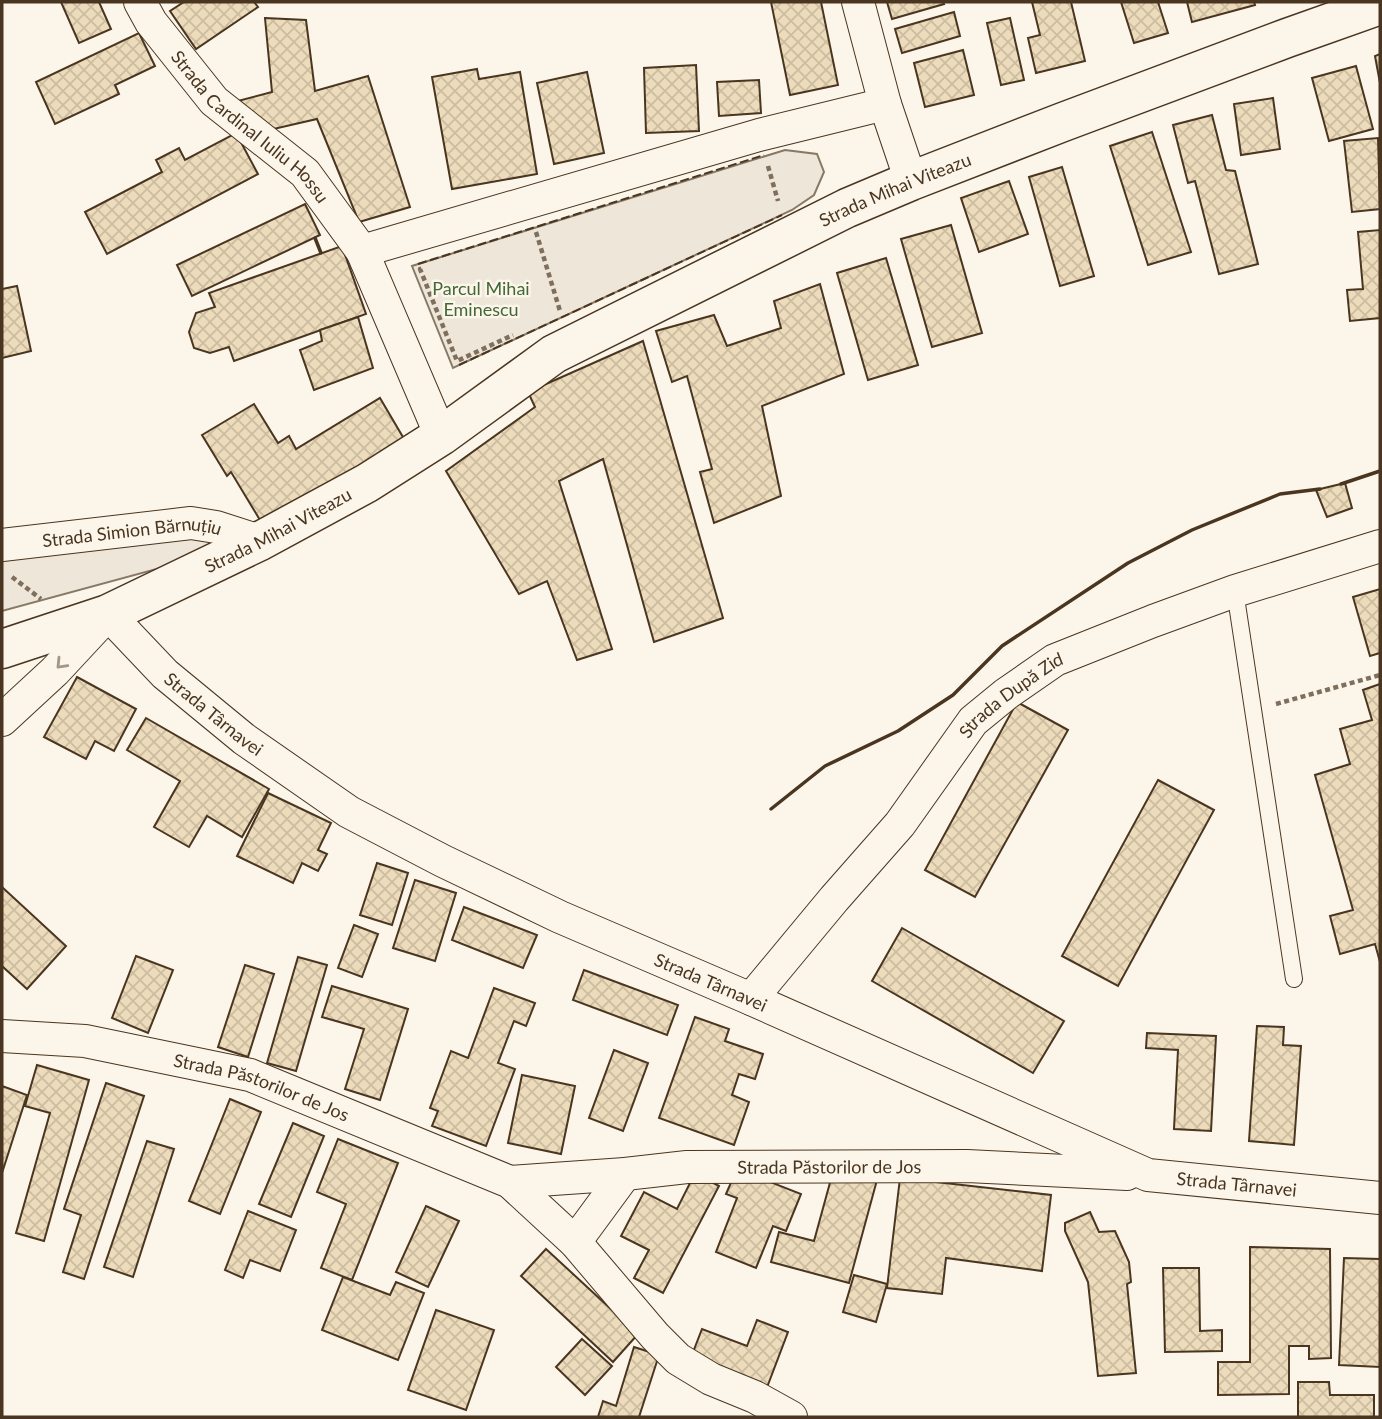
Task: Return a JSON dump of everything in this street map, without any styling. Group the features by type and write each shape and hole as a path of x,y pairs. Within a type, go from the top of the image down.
{"main road":[{"name":"Strada Mihai Viteazu","path":"2,649 108,614 260,541 367,483 441,436 554,354 788,236 911,181 1380,5"}],"street":[{"name":"Strada Cardinal Iuliu Hossu","path":"140,2 151,22 214,101 305,173 362,251"},
{"path":"858,2 885,104 911,181"},
{"path":"441,436 362,251 759,135 885,104"},
{"name":"Strada Simion Bărnuțiu","path":"2,545 191,523 216,527 260,541"},
{"name":"Strada După Zid","path":"751,999 834,898 900,824 972,721 1055,660 1235,591 1380,546"},
{"path":"2,720 55,671 108,614"},
{"name":"Strada Târnavei","path":"108,614 165,674 224,723 349,812 560,917 1148,1175 1380,1198"},
{"name":"Strada Păstorilor de Jos","path":"2,1036 85,1041 250,1075 510,1182 575,1242 678,1359 711,1380 755,1397 791,1417"},
{"name":"Strada Păstorilor de Jos","path":"510,1182 687,1167 967,1166 1148,1175"},
{"path":"575,1242 625,1174"}],"lane":[{"path":"1235,591 1294,979"}],"path":[{"path":"759,135 788,236"},
{"path":"523,236 547,228"},
{"path":"536,231 561,313 572,308"},
{"path":"428,267 420,269 458,363 524,330"},
{"path":"1253,710 1380,675"}],"green space":[{"name":"Parcul Mihai Eminescu","path":"785,150 817,154 824,172 814,195 792,210 453,368 412,266"},
{"path":"191,523 260,541 2,611 2,545"}],"building":[{"path":"61,2 99,2 111,29 79,43"},
{"path":"184,2 254,2 258,7 196,49 170,11"},
{"path":"771,2 821,2 838,85 790,95"},
{"path":"887,2 943,2 944,4 892,19"},
{"path":"1032,2 1071,2 1085,61 1036,73 1028,38 1040,35"},
{"path":"1121,2 1158,2 1168,33 1134,43"},
{"path":"1187,2 1254,2 1255,5 1192,22"},
{"path":"954,12 960,36 902,53 895,29"},
{"path":"265,18 306,20 315,91 368,76 410,207 359,222 317,119 265,131 234,102 272,92"},
{"path":"1010,18 1024,80 1001,85 987,23"},
{"path":"139,33 155,66 115,85 119,94 55,124 36,82"},
{"path":"963,50 974,95 925,107 914,63"},
{"path":"1380,54 1380,83 1375,56"},
{"path":"696,65 699,131 646,133 644,68"},
{"path":"1356,66 1373,129 1329,141 1312,78"},
{"path":"477,69 479,79 520,72 537,174 452,189 432,77"},
{"path":"587,72 604,153 554,164 537,83"},
{"path":"759,80 761,113 719,116 717,82"},
{"path":"1273,98 1280,149 1241,155 1234,104"},
{"path":"1212,115 1226,170 1235,171 1258,264 1219,274 1195,181 1188,183 1173,125"},
{"path":"1152,132 1191,252 1148,265 1110,146"},
{"path":"236,133 258,174 107,254 85,212 162,172 156,160 179,148 185,160"},
{"path":"1378,138 1380,209 1352,212 1344,141"},
{"path":"1062,167 1094,276 1060,286 1029,177"},
{"path":"1009,181 1028,234 979,252 961,198"},
{"path":"305,204 320,235 192,296 177,265"},
{"path":"951,225 982,333 932,347 901,239"},
{"path":"1380,230 1380,318 1350,321 1347,290 1363,289 1358,232"},
{"path":"342,246 366,314 234,361 229,347 210,353 194,348 189,332 196,313 215,307 209,293"},
{"path":"886,258 918,365 868,380 837,273"},
{"path":"820,284 844,374 762,406 781,496 714,523 700,472 712,469 687,376 672,382 656,331 714,315 727,346 781,328 774,301"},
{"path":"17,286 31,351 2,358 2,289"},
{"path":"358,317 373,368 314,390 300,350 322,341 320,330"},
{"path":"643,341 723,618 654,642 603,459 559,481 612,649 577,660 547,581 519,594 446,471 535,407 528,392"},
{"path":"380,398 407,444 266,530 231,472 227,476 202,435 254,404 278,443 289,436 296,449"},
{"path":"1345,483 1352,508 1327,517 1316,490"},
{"path":"1380,589 1380,653 1370,656 1353,597"},
{"path":"77,677 136,709 114,751 95,741 86,759 44,737"},
{"path":"1380,684 1380,962 1375,944 1340,954 1330,916 1353,910 1315,775 1350,764 1340,729 1372,720 1363,690"},
{"path":"1017,702 1068,730 975,897 925,870"},
{"path":"146,718 269,789 242,837 207,816 189,847 154,827 180,781 127,750"},
{"path":"1158,780 1214,810 1118,986 1062,956"},
{"path":"268,793 331,823 318,850 327,854 318,871 302,863 293,883 237,856"},
{"path":"377,863 408,873 392,925 360,915"},
{"path":"415,880 456,893 435,961 393,948"},
{"path":"2,887 66,946 27,989 2,966"},
{"path":"464,907 537,935 523,968 452,940"},
{"path":"354,925 378,934 362,977 338,968"},
{"path":"902,928 1064,1021 1033,1073 872,981"},
{"path":"136,956 173,970 148,1033 112,1018"},
{"path":"298,957 327,965 296,1071 267,1063"},
{"path":"245,965 274,974 248,1057 218,1047"},
{"path":"584,970 678,1005 667,1035 573,1000"},
{"path":"332,986 408,1009 380,1100 345,1089 364,1029 322,1017"},
{"path":"494,988 535,1003 526,1026 514,1021 498,1063 515,1069 486,1146 432,1126 438,1111 430,1108 451,1051 468,1058"},
{"path":"695,1017 729,1029 725,1041 763,1054 755,1079 739,1074 732,1095 749,1102 734,1145 659,1118"},
{"path":"1257,1026 1284,1027 1283,1045 1301,1046 1294,1145 1249,1141"},
{"path":"1147,1033 1216,1036 1211,1131 1174,1129 1178,1050 1146,1048"},
{"path":"614,1050 648,1063 623,1131 589,1118"},
{"path":"37,1065 89,1080 44,1241 16,1233 50,1113 25,1106"},
{"path":"522,1075 575,1086 561,1154 508,1143"},
{"path":"106,1083 144,1096 84,1279 63,1272 81,1215 64,1209"},
{"path":"2,1086 27,1095 2,1173"},
{"path":"230,1099 261,1112 220,1214 189,1201"},
{"path":"293,1123 324,1136 291,1217 259,1204"},
{"path":"338,1139 398,1163 352,1280 321,1268 346,1204 317,1192"},
{"path":"147,1141 174,1149 133,1277 104,1267"},
{"path":"834,1168 877,1180 849,1283 771,1262 779,1232 814,1241"},
{"path":"737,1169 801,1194 786,1231 773,1226 756,1268 716,1252 737,1198 726,1194"},
{"path":"695,1173 719,1186 663,1293 634,1278 649,1250 621,1236 644,1192 677,1209"},
{"path":"900,1178 1051,1195 1042,1271 946,1258 942,1294 887,1288"},
{"path":"426,1206 459,1221 428,1287 396,1272"},
{"path":"248,1211 296,1230 280,1271 250,1260 243,1278 225,1270"},
{"path":"1090,1212 1099,1232 1115,1231 1129,1262 1131,1282 1127,1284 1136,1373 1098,1376 1088,1282 1065,1231 1065,1223"},
{"path":"1250,1247 1330,1249 1331,1358 1309,1359 1309,1346 1289,1346 1289,1394 1218,1395 1218,1362 1250,1362"},
{"path":"546,1249 638,1334 613,1362 521,1276"},
{"path":"1344,1258 1380,1259 1380,1367 1339,1365"},
{"path":"1163,1268 1199,1268 1200,1331 1222,1330 1222,1351 1165,1352"},
{"path":"854,1275 887,1284 876,1322 843,1312"},
{"path":"343,1277 390,1295 396,1282 424,1293 398,1360 322,1330"},
{"path":"436,1310 494,1330 466,1410 408,1390"},
{"path":"757,1320 788,1332 766,1390 690,1360 702,1329 747,1346"},
{"path":"582,1339 612,1366 585,1395 556,1367"},
{"path":"634,1347 659,1355 639,1417 598,1417 603,1401 616,1406"},
{"path":"1298,1382 1329,1382 1330,1395 1374,1395 1374,1417 1298,1417"}],"fence":[{"path":"418,264 764,155"},
{"path":"459,365 782,215"}],"wall":[{"path":"315,238 321,253"},
{"path":"1341,484 1380,471"},
{"path":"771,809 825,766 898,731 953,695 1002,646 1128,563 1192,530 1280,494 1320,489"}]}
